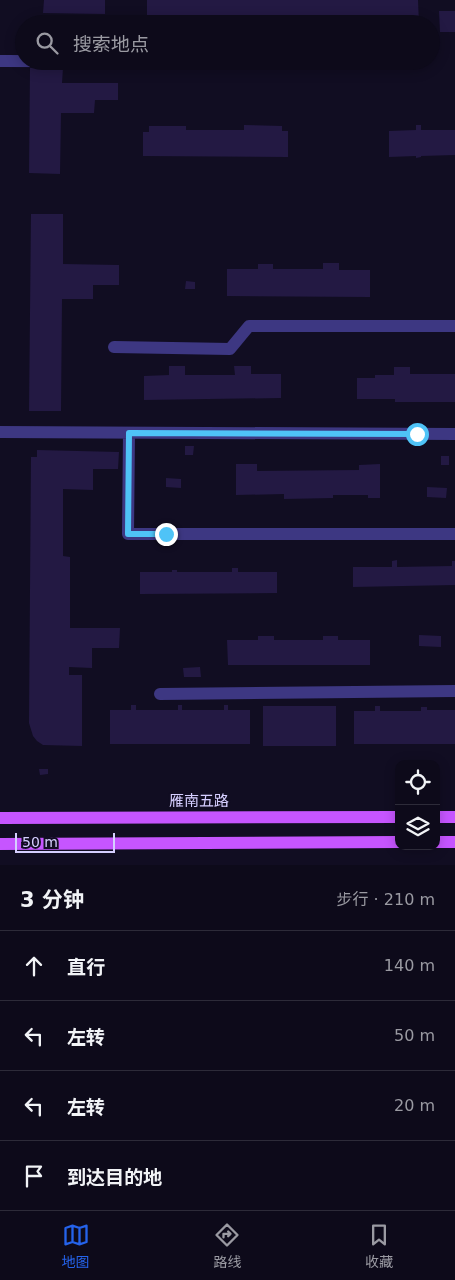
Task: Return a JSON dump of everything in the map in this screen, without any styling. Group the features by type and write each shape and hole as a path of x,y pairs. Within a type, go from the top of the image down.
{"main road":[{"name":"雁南五路","path":"0,818 395,817"},
{"path":"440,817 455,817"},
{"path":"0,844 395,842"},
{"path":"440,842 455,842"}],"street":[{"path":"0,61 15,61"},
{"path":"114,347 230,349 249,326 455,326"},
{"path":"0,432 455,434"},
{"path":"129,433 128,534 455,534"},
{"path":"160,694 455,691"}],"building":[{"path":"44,0 105,0 105,14 43,13"},
{"path":"147,0 418,0 419,15 147,15"},
{"path":"439,11 455,11 455,32 440,32"},
{"path":"30,70 63,70 62,83 118,83 118,100 95,100 94,113 61,113 60,174 29,173"},
{"path":"244,125 282,126 282,131 288,131 288,157 143,156 143,132 149,132 149,126 186,126 186,130 244,130"},
{"path":"416,125 421,125 421,130 455,130 455,155 421,156 416,158 416,156 389,157 389,131 416,130"},
{"path":"31,214 63,214 63,264 119,265 119,285 93,285 93,299 62,299 61,411 29,411"},
{"path":"323,263 339,263 339,270 370,270 370,297 227,296 227,269 258,269 258,264 273,264 273,269 323,269"},
{"path":"186,281 195,282 195,289 185,289"},
{"path":"169,366 185,366 185,375 235,375 234,366 251,366 251,374 281,374 281,398 144,400 144,376 169,375"},
{"path":"394,367 410,367 410,374 455,374 455,402 395,402 395,399 357,399 357,378 375,378 375,375 394,375"},
{"path":"185,446 194,446 193,455 185,455"},
{"path":"37,450 119,452 118,469 93,469 93,490 63,489 63,556 70,557 70,628 120,628 119,648 92,648 92,668 69,667 69,675 82,675 82,746 43,745 33,736 29,723 31,457 37,457"},
{"path":"441,456 449,456 449,465 441,465"},
{"path":"236,464 257,464 257,471 359,470 359,465 380,464 380,498 368,498 368,495 333,495 333,498 284,499 284,494 236,495"},
{"path":"166,478 181,479 181,488 166,487"},
{"path":"427,487 447,488 446,498 427,497"},
{"path":"397,560 397,567 452,566 452,561 455,561 455,585 353,587 353,567 392,567 392,561"},
{"path":"232,568 238,568 238,572 277,572 277,593 140,594 140,572 172,572 172,570 177,570 177,572 232,572"},
{"path":"419,635 441,636 441,647 419,646"},
{"path":"258,636 274,636 274,640 323,640 323,636 338,636 338,640 370,640 370,665 228,665 227,640 258,640"},
{"path":"200,667 201,677 184,677 183,668"},
{"path":"131,705 136,705 136,710 178,710 178,705 182,705 182,710 224,710 224,705 228,705 228,710 250,710 250,744 110,744 110,710 131,710"},
{"path":"263,706 336,706 336,746 263,746"},
{"path":"375,706 380,706 380,711 421,711 421,707 427,707 427,710 455,710 455,744 354,744 354,711 375,711"},
{"path":"39,769 48,769 48,774 40,775"}],"route":[{"path":"166,534 128,534 129,433 417,434"}]}
